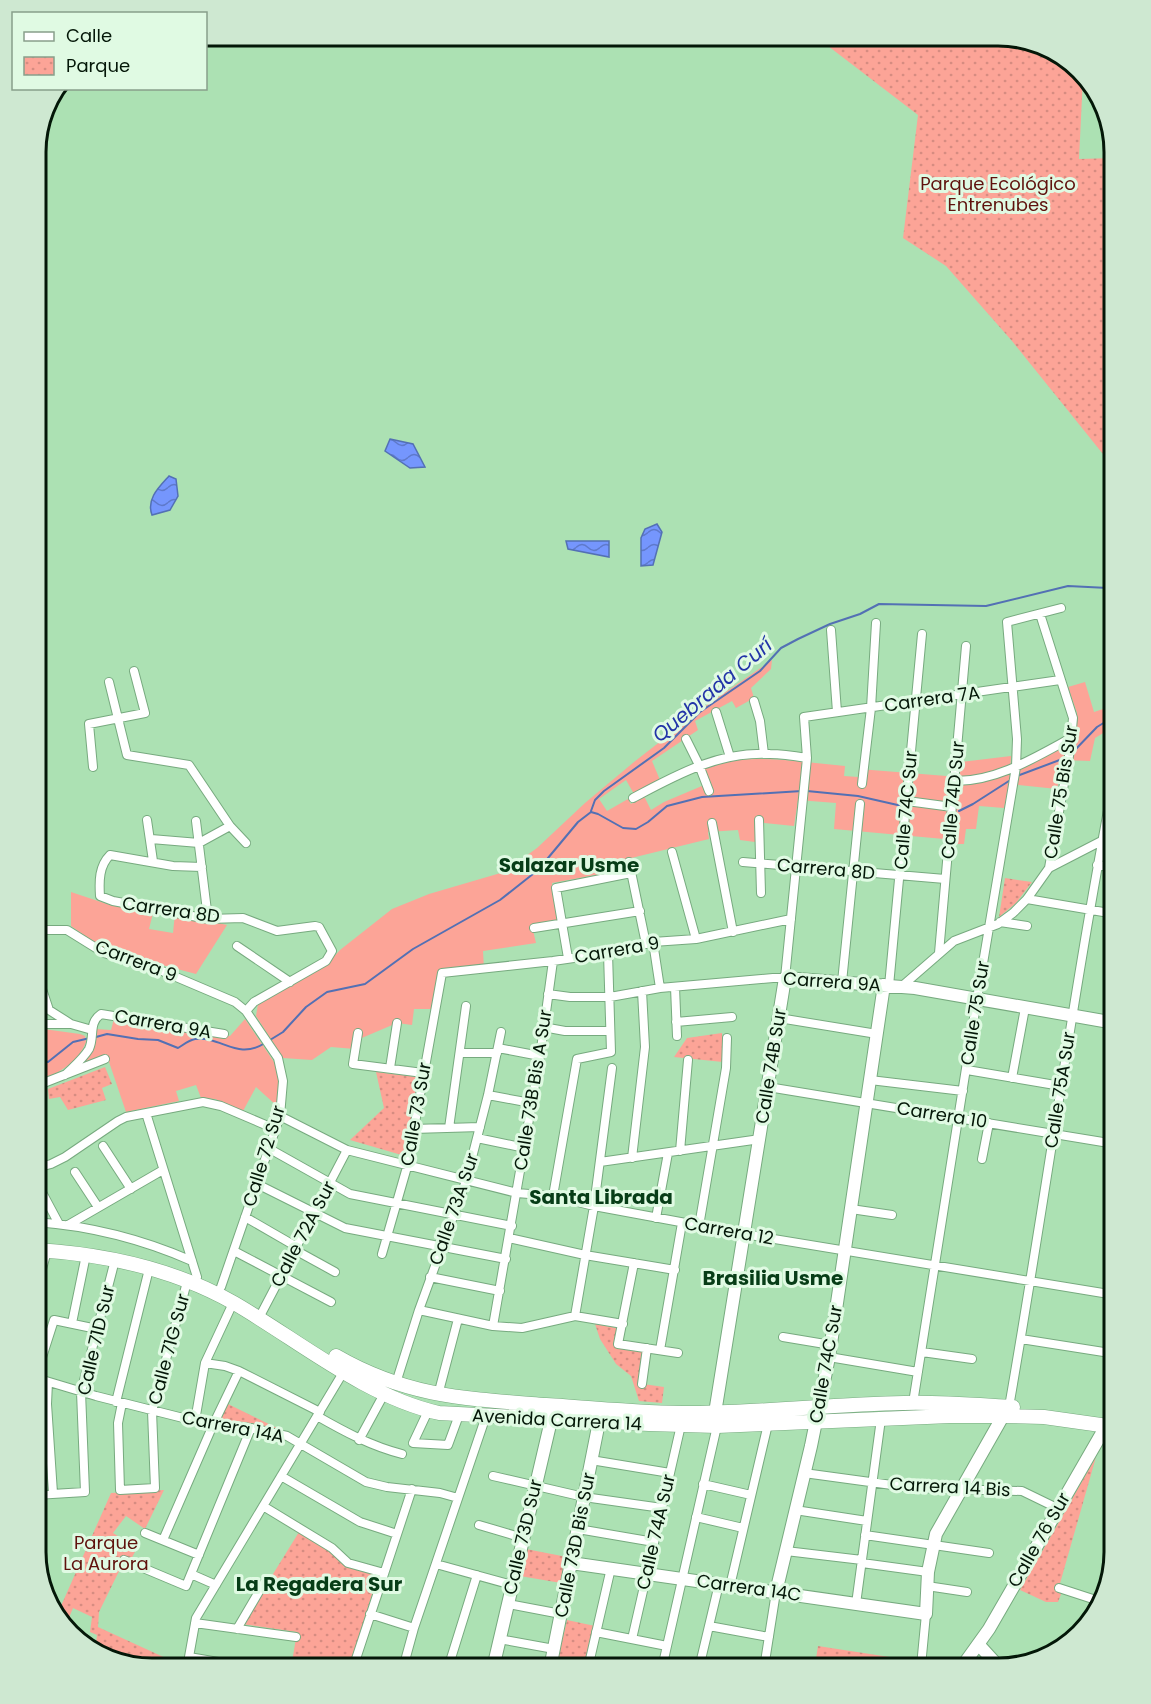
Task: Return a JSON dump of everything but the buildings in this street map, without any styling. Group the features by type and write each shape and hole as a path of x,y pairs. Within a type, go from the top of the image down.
{"main road":[{"name":"Avenida Carrera 14","path":"46,1242 73,1244 147,1260 261,1315 350,1364 396,1383 438,1395 661,1412 768,1424 817,1415 913,1403 1006,1411 1044,1417 1104,1420"},
{"name":"Avenida Carrera 14","path":"46,1251 115,1260 221,1287 344,1371 384,1394 428,1411 459,1415 681,1425 716,1419 817,1415 881,1419 1006,1411"}],"street":[{"path":"1040,614 1061,608"},
{"name":"Calle 75 Sur","path":"913,1403 1015,770 1017,739 1007,622 1040,614"},
{"name":"Calle 75 Bis Sur","path":"1040,614 1072,713 1069,760 1049,868"},
{"path":"862,784 871,708 876,623"},
{"path":"831,630 837,712"},
{"name":"Calle 74C Sur","path":"766,1658 776,1592 830,1351 877,1034 891,986 922,634"},
{"name":"Calle 74D Sur","path":"939,953 966,646"},
{"path":"93,767 89,724 145,713 134,671"},
{"name":"Carrera 7A","path":"804,717 1060,680"},
{"path":"109,682 116,718 127,755 189,765 230,826 246,843"},
{"path":"754,701 760,721 764,754"},
{"path":"716,711 730,757"},
{"name":"Calle 74B Sur","path":"664,1658 704,1484 716,1419 785,978 805,786 807,758 804,717"},
{"path":"954,781 972,780 1015,770 1071,738"},
{"path":"686,739 709,792"},
{"path":"633,798 699,765 730,757 764,754 807,758"},
{"path":"907,801 952,807"},
{"path":"842,982 861,804"},
{"path":"147,820 153,861 173,866 202,867"},
{"path":"759,820 761,893"},
{"path":"196,821 208,919"},
{"path":"712,823 733,932"},
{"path":"151,839 199,843 230,826"},
{"name":"Calle 75A Sur","path":"922,1658 932,1545 944,1518 1006,1411 1031,1281 1071,1015 1104,832"},
{"path":"891,986 961,937 1000,922 1027,899 1049,868 1102,842"},
{"path":"672,852 696,939"},
{"name":"Carrera 8D","path":"153,861 111,855 104,861 99,881 100,896 113,901 208,919 243,918 277,931 317,926 332,951 326,961 290,982"},
{"path":"629,862 660,988"},
{"name":"Carrera 8D","path":"743,862 945,879"},
{"path":"1097,865 1104,866"},
{"path":"568,958 556,888 631,873"},
{"path":"1027,899 1104,912"},
{"path":"534,928 640,911"},
{"name":"Carrera 9","path":"442,973 608,953 649,943 696,939 791,919"},
{"path":"1000,922 1027,926"},
{"name":"Carrera 9","path":"46,930 67,930 104,953 162,970 204,987 235,1002 246,1011 258,1028"},
{"path":"237,946 290,982 254,1002 246,1011"},
{"path":"553,1196 577,1059 611,1052 608,953"},
{"name":"Calle 73B Bis A Sur","path":"493,1326 525,1148 553,961"},
{"name":"Calle 73 Sur","path":"382,1254 407,1167 442,973"},
{"name":"Carrera 9A","path":"548,994 570,997 610,997 660,988 785,978 891,986 1104,1021"},
{"path":"675,987 676,1036"},
{"path":"632,1158 645,1047 642,991"},
{"path":"46,1006 49,1010 71,1023 92,1032 91,1043 84,1056 65,1075"},
{"path":"449,1128 466,1006"},
{"path":"1012,1078 1025,1008"},
{"name":"Carrera 9A","path":"92,1032 94,1021 101,1014 224,1035"},
{"path":"676,1022 732,1017"},
{"path":"779,1018 877,1034"},
{"path":"46,1024 71,1023"},
{"path":"390,1068 397,1023"},
{"path":"543,1027 610,1031"},
{"name":"Calle 72 Sur","path":"221,1287 280,1116 283,1082 280,1064 258,1028"},
{"path":"358,1032 353,1064 423,1073"},
{"name":"Calle 73A Sur","path":"396,1383 418,1310 466,1181 501,1032"},
{"path":"699,1226 726,1068 727,1038"},
{"path":"461,1053 498,1050 540,1056"},
{"path":"46,1082 105,1059"},
{"path":"680,1151 688,1060"},
{"path":"575,1316 594,1206 612,1068"},
{"path":"967,1070 1061,1086"},
{"path":"870,1080 963,1091"},
{"name":"Carrera 10","path":"768,1087 1104,1142"},
{"path":"488,1095 531,1103"},
{"path":"46,1165 66,1156 118,1121 203,1102 221,1106 275,1128"},
{"name":"Calle 71G Sur","path":"119,1402 120,1490 155,1488 152,1411 192,1280 192,1261 146,1113"},
{"name":"Carrera 12","path":"280,1116 347,1150 517,1193 553,1196 682,1223 935,1267 1104,1291"},
{"path":"982,1159 989,1123"},
{"path":"413,1130 480,1127"},
{"path":"477,1138 525,1148"},
{"path":"600,1162 760,1139"},
{"path":"104,1146 130,1189"},
{"path":"268,1148 350,1194 512,1226"},
{"name":"Calle 72A Sur","path":"261,1315 347,1150"},
{"path":"656,1218 668,1153"},
{"path":"63,1224 98,1208 164,1170"},
{"path":"75,1172 98,1208"},
{"path":"257,1184 345,1228 506,1259"},
{"path":"46,1198 63,1224"},
{"path":"851,1209 892,1215"},
{"path":"245,1217 335,1272"},
{"path":"46,1223 63,1224 132,1239 192,1261"},
{"path":"660,1350 682,1223"},
{"path":"509,1238 585,1255 675,1270"},
{"path":"234,1251 331,1302"},
{"path":"72,1323 86,1255"},
{"name":"Calle 71D Sur","path":"53,1493 85,1492 81,1392 115,1260"},
{"path":"634,1263 618,1344 678,1353"},
{"path":"119,1402 149,1269"},
{"path":"430,1277 500,1291"},
{"path":"195,1421 205,1363 233,1303"},
{"path":"418,1310 493,1326 522,1328 575,1316 623,1324"},
{"path":"438,1395 458,1318"},
{"path":"46,1345 54,1320 97,1329"},
{"path":"783,1337 918,1372"},
{"path":"1021,1339 1104,1352"},
{"path":"642,1384 647,1348"},
{"path":"922,1352 972,1359"},
{"path":"205,1363 239,1371 318,1414 359,1440 402,1454"},
{"path":"163,1540 239,1371"},
{"path":"189,1657 195,1623 344,1371"},
{"path":"46,1494 53,1493 47,1404 48,1382"},
{"name":"Carrera 14A","path":"48,1382 195,1421 251,1428 287,1436 366,1482 380,1486 440,1492 458,1498"},
{"path":"359,1440 384,1394"},
{"name":"Calle 73D Sur","path":"495,1657 554,1405"},
{"path":"428,1411 413,1443 448,1445 459,1415"},
{"path":"406,1657 486,1416"},
{"path":"856,1604 881,1419"},
{"name":"Calle 73D Bis Sur","path":"552,1657 599,1422"},
{"path":"702,1658 709,1626 743,1528 768,1424"},
{"name":"Calle 74A Sur","path":"632,1639 681,1425"},
{"path":"124,1560 186,1586 251,1428"},
{"name":"Calle 76 Sur","path":"969,1658 1104,1433"},
{"path":"591,1460 670,1473"},
{"name":"Carrera 14 Bis","path":"804,1473 914,1488 1023,1491 1057,1508"},
{"path":"281,1476 360,1522 397,1534"},
{"path":"492,1476 584,1497 662,1508"},
{"path":"704,1484 751,1495"},
{"path":"356,1657 412,1490"},
{"path":"263,1506 332,1548 348,1563 384,1573"},
{"path":"795,1510 867,1521"},
{"path":"696,1517 743,1528"},
{"path":"479,1526 523,1538"},
{"path":"578,1529 654,1542"},
{"path":"145,1533 199,1555"},
{"path":"865,1535 989,1553"},
{"path":"786,1551 928,1572"},
{"name":"Carrera 14C","path":"571,1563 926,1614"},
{"path":"436,1564 512,1585"},
{"path":"590,1658 610,1568"},
{"path":"191,1574 216,1585"},
{"path":"451,1657 477,1575"},
{"path":"237,1629 264,1583"},
{"path":"927,1586 967,1592"},
{"path":"1059,1588 1093,1599"},
{"path":"508,1604 561,1614"},
{"path":"370,1614 414,1628"},
{"path":"195,1623 296,1637"},
{"path":"709,1626 769,1637"},
{"path":"596,1632 667,1646"},
{"path":"499,1639 546,1657"},
{"path":"979,1645 991,1658"}],"green space":[{"name":"Parque Ecológico Entrenubes","path":"829,47 1006,47 1019,49 1033,52 1052,61 1074,77 1082,87 1079,159 1104,158 1104,455 1012,341 946,266 903,238 918,115"},
{"path":"772,660 771,669 751,688 754,698 736,708 732,701 695,721 698,730 652,761 660,780 634,794 626,780 599,799 607,811 628,799 631,804 644,796 651,810 709,783 704,767 739,760 774,759 845,766 844,776 858,777 859,769 959,777 961,762 1011,756 1010,773 1075,741 1077,713 1068,687 1085,682 1094,712 1104,709 1104,733 1095,738 1090,761 1063,760 1057,789 1009,784 1004,808 979,806 976,829 966,829 964,844 955,844 955,840 834,829 836,803 798,800 794,826 755,822 755,842 740,840 738,830 708,832 709,839 615,862 617,871 552,883 558,921 532,926 536,943 483,951 484,969 442,973 435,1009 414,1009 412,1025 397,1023 357,1040 355,1049 331,1047 312,1060 283,1058 256,1016 258,1004 328,963 340,950 392,909 429,894 504,872 537,848 585,803 707,705"},
{"path":"1005,878 1032,882 1016,903 999,917"},
{"path":"71,892 110,905 153,913 149,929 173,933 175,913 227,925 196,974 99,946 71,926"},
{"path":"114,1019 230,1036 245,1019 278,1068 277,1106 256,1087 243,1111 215,1099 201,1098 196,1085 176,1091 179,1101 126,1112 107,1056 80,1067 92,1050 96,1029 111,1030"},
{"path":"46,1029 85,1036 86,1042 78,1056 46,1078"},
{"path":"722,1033 723,1062 674,1057 687,1038"},
{"path":"105,1067 112,1084 102,1088 106,1100 68,1110 60,1097 49,1099 48,1089"},
{"path":"376,1072 418,1077 405,1156 350,1140 384,1108"},
{"path":"595,1324 617,1328 615,1345 647,1351 643,1384 664,1387 662,1403 639,1401 631,1376 616,1364 600,1339"},
{"path":"228,1404 279,1429 220,1420"},
{"path":"1096,1457 1059,1587 1063,1589 1058,1602 1046,1602 1020,1590"},
{"name":"Parque La Aurora","path":"164,1490 145,1529 126,1516 113,1533 137,1548 129,1563 124,1561 99,1612 98,1627 164,1657 132,1655 106,1647 96,1641 97,1635 90,1632 92,1617 73,1608 69,1617 61,1605 111,1493"},
{"path":"299,1532 334,1553 344,1564 378,1575 352,1657 293,1657 297,1632 242,1624"},
{"path":"526,1549 567,1557 561,1583 520,1576"},
{"path":"567,1620 595,1626 588,1658 558,1657"},
{"path":"818,1646 895,1658 816,1658"}],"water":[{"path":"390,439 413,444 425,467 410,468 385,451"},
{"path":"169,476 176,479 178,496 170,510 152,515 152,499"},
{"path":"657,524 662,532 653,565 641,566 641,538 645,529"},
{"path":"566,541 609,541 609,557 568,549"}],"waterway":[{"name":"Quebrada Curí","path":"591,811 595,800 604,791 664,748 700,712 760,671 781,648 830,624 860,614 879,604 986,606 1068,586 1104,588"},
{"path":"1072,753 1104,723"},
{"path":"1017,776 1065,758"},
{"path":"959,811 1012,779"},
{"path":"270,1040 283,1032 306,1007 327,992 365,984 413,949 500,900 538,870 578,822 591,812 623,828 636,829 667,806 702,797 802,791"},
{"path":"807,791 858,796 902,806"},
{"path":"96,1037 107,1034 158,1040 178,1048 195,1039 205,1039 246,1050 265,1043"},
{"path":"46,1062 73,1042 90,1038"}],"district":[{"name":"Salazar Usme","path":"569,865"},
{"name":"Santa Librada","path":"601,1197"},
{"name":"Brasilia Usme","path":"773,1278"},
{"name":"La Regadera Sur","path":"319,1584"}]}
